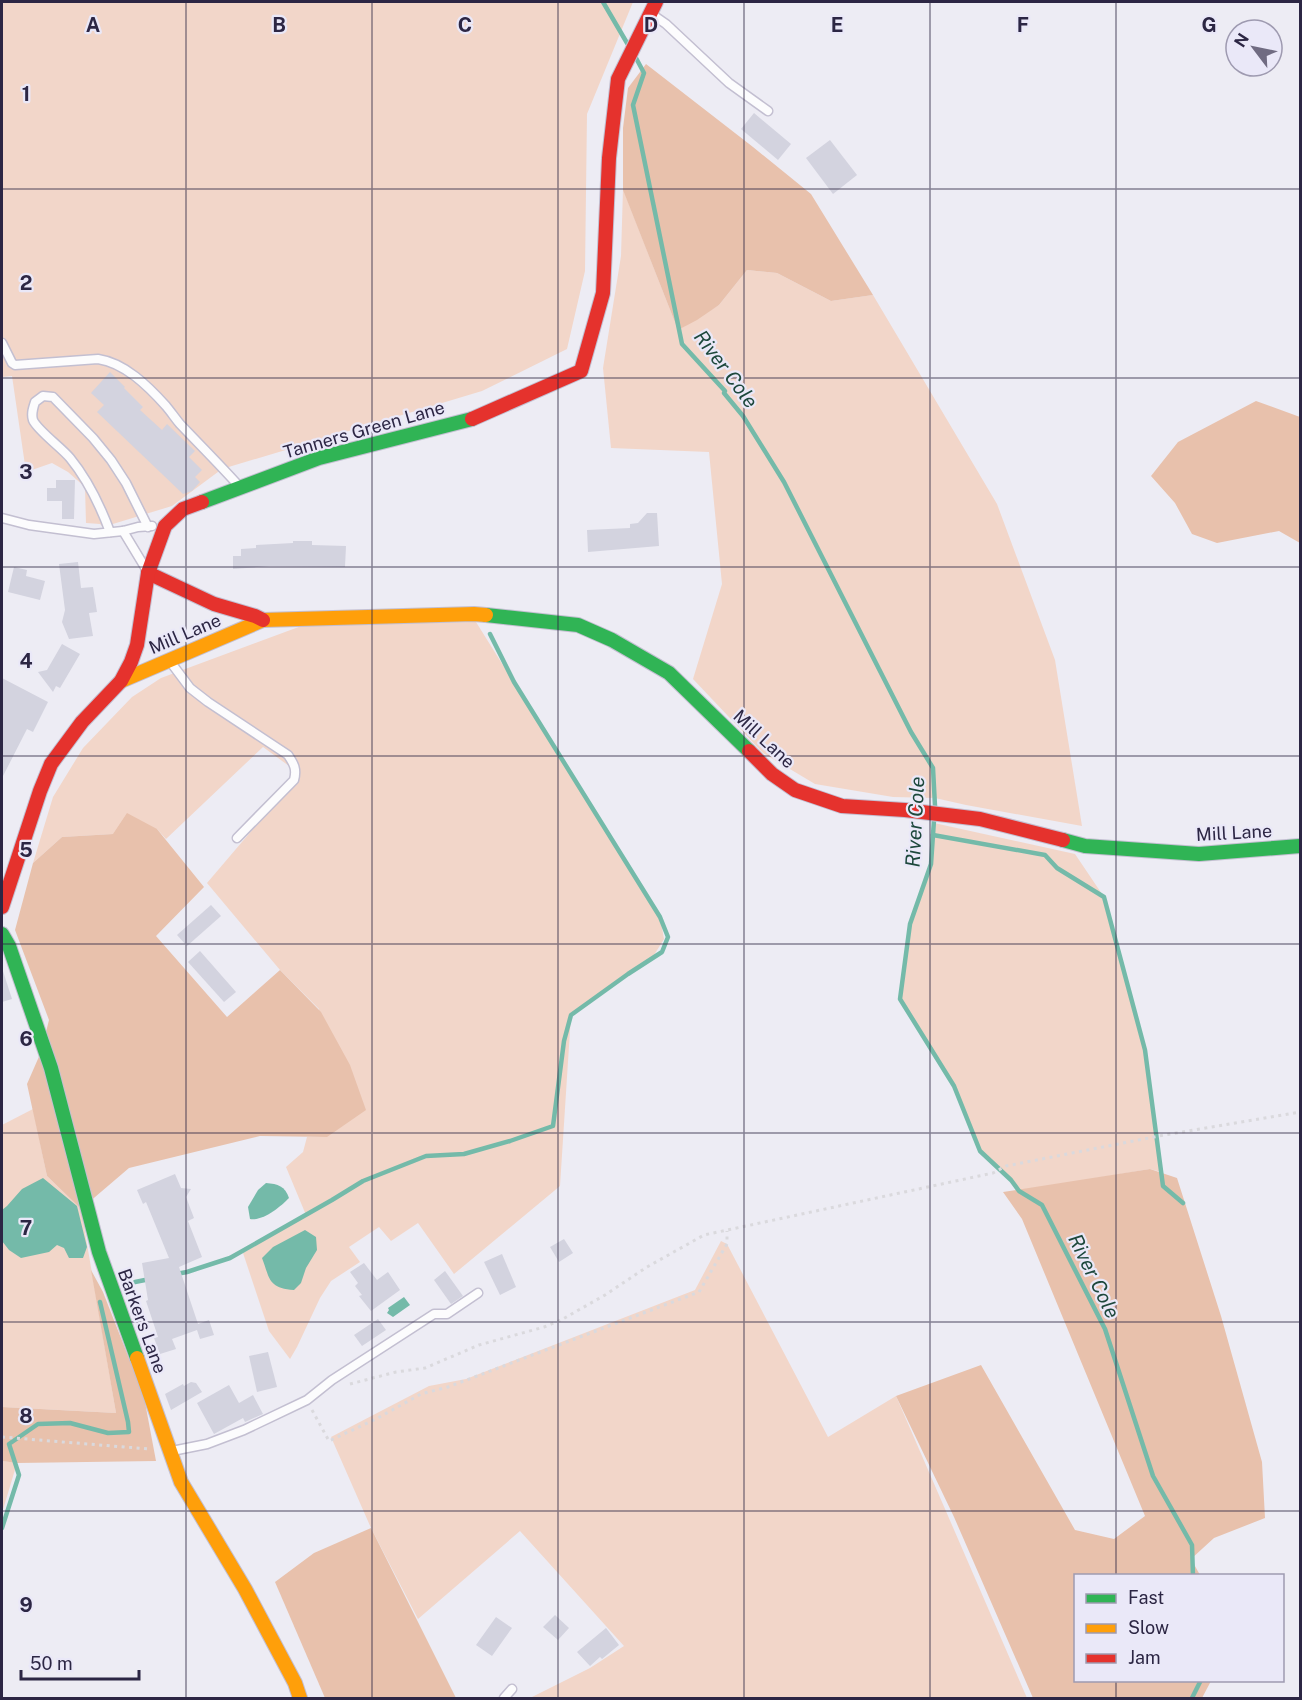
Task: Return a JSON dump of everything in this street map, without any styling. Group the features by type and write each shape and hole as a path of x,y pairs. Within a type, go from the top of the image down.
{"street":[{"name":"Tanners Green Lane","path":"165,526 183,509 319,458 467,421 581,371 603,293 609,158 618,79 653,7"},
{"path":"2,907 51,764 82,722 121,681 138,645 148,573 165,526"},
{"name":"Mill Lane","path":"148,573 214,604 263,620"},
{"name":"Mill Lane","path":"121,681 263,620 474,614 578,625 612,640 669,673 772,774 795,790 842,806 905,810 980,819 1085,846 1199,854 1300,846"},
{"name":"Barkers Lane","path":"2,934 9,946 51,1068 99,1252 181,1482 245,1589 295,1683 300,1698"}],"lane":[{"path":"653,7 666,24 729,83 768,111"},
{"path":"2,344 15,365 98,359 124,369 165,405 240,488"},
{"path":"110,532 96,496 83,475 68,456 34,422 32,412 35,402 43,396 53,397 63,406 111,460 126,483 148,526"},
{"path":"2,518 29,525 94,534 138,527 165,526"},
{"path":"123,531 148,573"},
{"path":"170,661 190,687 208,702 288,755 296,767 294,780 237,838"},
{"path":"169,1451 207,1444 244,1430 307,1400 332,1380 434,1314 447,1314 478,1293"},
{"path":"504,1698 512,1689"}],"path":[{"path":"340,1386 396,1372 425,1368 479,1345 561,1320 704,1235 993,1173 1006,1166 1157,1136 1300,1112"},
{"path":"307,1400 329,1441 421,1394 448,1387 699,1292 726,1244 727,1231"},
{"path":"2,1437 169,1451"}],"shaded area":[{"path":"2,2 633,2 587,114 585,271 567,349 482,391 222,469 172,506 103,527 100,524 86,523 85,487 68,472 52,463 26,472 12,376 2,377"},
{"path":"646,64 811,194 873,295 831,301 777,273 747,270 719,305 678,330 623,190 623,128 628,88"},
{"path":"623,189 678,330 719,305 747,270 777,273 831,301 873,295 997,504 1055,660 1082,826 935,798 893,797 815,784 763,753 693,679 722,584 709,452 611,448 603,368 621,256"},
{"path":"1256,401 1300,417 1300,543 1279,531 1217,543 1192,534 1175,503 1151,476 1178,442"},
{"path":"476,622 660,917 664,939 654,955 571,1015 560,1186 454,1274 418,1223 391,1241 379,1227 349,1247 360,1262 331,1281 320,1298 290,1359 269,1331 243,1253 306,1215 286,1167 303,1152 307,1137 327,1137 319,1009 280,970 207,883 300,774 263,747 166,839 157,829 62,837 33,863 53,797 83,748 132,697 161,678 304,625"},
{"path":"127,813 157,829 204,887 156,936 227,1017 280,970 321,1012 350,1065 366,1110 327,1137 260,1136 129,1168 81,1209 47,1176 27,1084 41,1052 49,1020 15,930 33,863 62,837 113,834"},
{"path":"934,823 1075,854 1104,897 1145,1050 1161,1172 1150,1169 1019,1191 1011,1180 980,1151 954,1086 900,999 910,924 931,864"},
{"path":"33,1109 47,1176 81,1209 116,1413 2,1407 2,1125"},
{"path":"1150,1169 1177,1178 1221,1316 1262,1462 1265,1518 1214,1538 1191,1559 1199,1574 1074,1574 1074,1682 1210,1682 1202,1698 1033,1698 954,1517 896,1396 981,1365 1075,1530 1114,1539 1145,1516 1022,1219 1003,1192"},
{"path":"43,1178 77,1206 87,1247 83,1258 69,1258 64,1248 57,1245 49,1252 21,1258 9,1250 2,1241 2,1210 22,1189"},
{"path":"266,1183 281,1186 289,1198 266,1216 250,1219 248,1207 258,1190"},
{"path":"305,1230 316,1237 317,1250 306,1268 301,1283 294,1290 275,1285 269,1277 262,1258 273,1247"},
{"path":"721,1241 727,1244 828,1437 896,1396 1027,1698 530,1698 590,1668 624,1646 520,1531 418,1619 371,1528 331,1437 429,1386 466,1379 695,1290"},
{"path":"91,1270 103,1292 144,1397 156,1461 17,1463 2,1461 2,1407 116,1413"},
{"path":"404,1297 410,1305 393,1317 387,1313 388,1308"},
{"path":"2,1461 17,1463 2,1513"},
{"path":"371,1528 456,1698 325,1698 275,1582 314,1553"}],"building":[{"path":"754,113 791,144 778,160 741,129"},
{"path":"830,140 857,175 833,194 806,158"},
{"path":"110,372 143,407 140,410 162,430 167,424 195,451 189,457 202,470 195,477 200,482 192,491 183,494 97,412 104,405 91,393"},
{"path":"56,480 75,480 74,519 62,519 62,501 47,501 47,488 56,488"},
{"path":"647,513 657,513 659,546 588,552 587,530 630,528 630,524 638,523"},
{"path":"293,541 312,541 312,545 346,546 345,567 270,566 233,569 233,556 241,556 241,549 256,548 256,545 293,543"},
{"path":"78,562 81,588 93,587 97,612 89,613 93,636 69,639 62,622 65,610 59,564"},
{"path":"14,567 27,570 26,576 45,581 40,600 8,592"},
{"path":"62,644 80,654 60,688 56,686 53,692 38,672 47,670"},
{"path":"2,678 48,702 33,732 27,729 2,778"},
{"path":"211,905 221,916 187,946 177,935"},
{"path":"200,951 236,992 224,1002 188,962"},
{"path":"2,968 12,999 2,1002"},
{"path":"175,1174 181,1188 191,1189 186,1197 194,1218 188,1221 202,1257 179,1267 198,1324 209,1320 214,1335 200,1339 197,1330 172,1339 176,1349 160,1354 154,1338 158,1337 146,1301 148,1300 142,1263 169,1258 146,1202 143,1204 137,1190"},
{"path":"564,1239 573,1253 559,1262 550,1247"},
{"path":"502,1254 516,1287 500,1295 484,1262"},
{"path":"364,1263 377,1280 388,1272 400,1290 371,1311 359,1296 362,1295 355,1286 358,1283 350,1272"},
{"path":"445,1271 463,1296 451,1304 434,1280"},
{"path":"378,1319 386,1330 362,1346 354,1335"},
{"path":"268,1352 277,1387 257,1392 249,1356"},
{"path":"191,1382 196,1383 202,1392 171,1410 165,1394"},
{"path":"229,1385 239,1403 253,1395 263,1414 245,1422 243,1418 214,1434 197,1403"},
{"path":"555,1615 569,1628 558,1640 543,1627"},
{"path":"496,1617 512,1628 492,1656 476,1645"},
{"path":"606,1628 619,1645 590,1666 577,1652"}],"waterway":[{"name":"River Cole","path":"603,2 627,43"},
{"name":"River Cole","path":"636,58 644,73 633,105 682,344 725,391 724,393 743,416 784,482 911,732 933,768 935,806"},
{"path":"176,1274 230,1258 363,1181 426,1156 464,1154 553,1126 564,1041 571,1015 662,952 668,937 660,917 514,682 490,634"},
{"name":"River Cole","path":"934,820 931,864 910,924 900,999 954,1086 980,1151 1011,1180 1019,1191 1042,1205 1105,1329 1153,1476 1192,1545 1193,1574"},
{"path":"933,835 1045,855 1057,868 1104,897 1145,1050 1163,1186 1183,1203"},
{"path":"135,1282 150,1279"},
{"path":"2,1528 19,1475 9,1444 38,1424 70,1423 108,1433 129,1432 100,1302"},
{"name":"River Cole","path":"1192,1698 1200,1682"}],"traffic: fast":[{"path":"202,502 319,458 472,419"},
{"path":"486,615 578,625 612,640 669,673 749,751"},
{"path":"1063,840 1085,846 1199,854 1300,846"},
{"path":"2,934 9,946 51,1068 99,1252 137,1358"}],"traffic: slow":[{"path":"121,681 263,620 486,615"},
{"path":"137,1358 181,1482 245,1589 295,1683 300,1698"}],"traffic: jam":[{"path":"472,419 581,371 603,293 609,158 618,79 656,2"},
{"path":"2,907 51,764 82,722 121,681 131,662 137,645 148,573 165,526 183,509 202,502"},
{"path":"148,573 214,604 263,620"},
{"path":"749,751 772,774 795,790 842,806 905,810 980,819 1063,840"}]}
